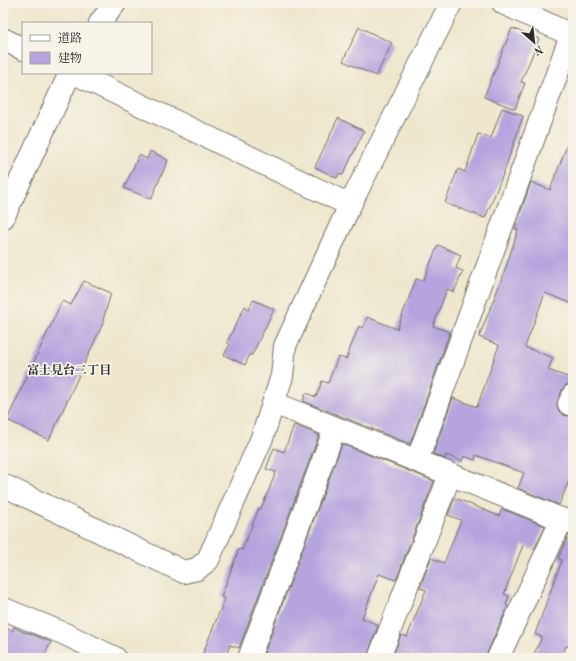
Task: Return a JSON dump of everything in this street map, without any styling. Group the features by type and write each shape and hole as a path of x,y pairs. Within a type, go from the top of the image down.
{"street":[{"path":"101,22 115,3"},
{"path":"3,485 184,572 196,569 208,560 262,438 282,376 285,346 350,205 451,3"},
{"path":"417,461 572,35 503,3"},
{"path":"3,39 22,48"},
{"path":"3,218 70,74"},
{"path":"76,74 350,205"},
{"path":"274,403 568,522 498,658"},
{"path":"249,658 335,428"},
{"path":"379,658 450,475"},
{"path":"4,608 65,634 115,658"}],"building":[{"path":"359,27 392,43 376,76 343,61"},
{"path":"512,28 539,39 521,82 525,83 515,109 484,97"},
{"path":"502,108 523,116 504,172 485,218 445,203 458,169 465,172 478,134 491,138"},
{"path":"338,118 364,131 343,175 339,173 337,178 315,167"},
{"path":"571,135 573,135 573,304 545,293 525,347 553,358 548,370 573,379 573,383 566,385 562,390 557,405 559,411 564,415 573,415 573,471 559,505 518,488 524,473 476,455 475,460 464,456 462,461 446,455 445,459 433,454 453,398 477,407 499,345 479,337 503,276 518,230 515,229 531,182 550,190"},
{"path":"150,151 168,160 151,199 124,188 139,155 147,159"},
{"path":"438,245 461,255 456,268 463,271 454,292 447,289 433,326 450,332 410,444 303,401 306,393 316,397 322,381 328,383 338,357 346,359 359,326 363,328 367,317 397,329 416,279 423,281"},
{"path":"84,281 111,293 103,320 104,321 49,440 7,420 62,301 71,305"},
{"path":"253,300 274,309 252,355 250,354 245,365 224,355 230,344 227,342 245,306 249,310"},
{"path":"294,425 319,435 239,648 230,645 225,658 201,658 225,598 221,597 239,549 242,550 276,472 266,469 274,448 284,452"},
{"path":"342,444 434,481 396,580 379,574 362,618 378,625 367,658 276,658 264,653"},
{"path":"455,498 499,516 502,509 545,526 534,549 523,545 504,594 509,596 506,605 508,606 486,658 392,658 401,635 407,637 426,590 420,588 431,558 444,563 461,520 448,515"},
{"path":"568,536 573,536 573,648 566,646 561,658 532,658 542,637 535,634 562,560 558,559"},
{"path":"3,627 12,631 14,627 51,642 43,658 3,658"}],"district":[{"name":"富士見台二丁目","path":"69,371"}]}
